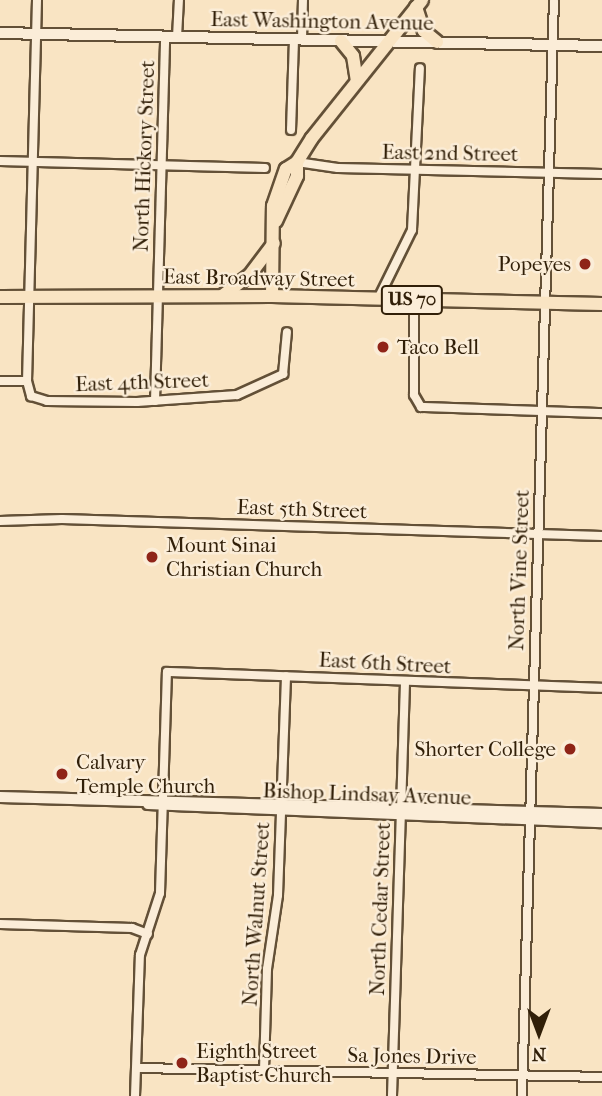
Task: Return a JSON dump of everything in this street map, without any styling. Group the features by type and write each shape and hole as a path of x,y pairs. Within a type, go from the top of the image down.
{"main road":[{"path":"272,296 276,222 297,176 298,162 357,81 419,4"},
{"path":"419,4 424,31 437,43"},
{"path":"341,41 353,56 357,81"},
{"path":"222,296 248,276 274,243"},
{"name":"East Broadway Street","path":"0,297 272,296 602,303"}],"street":[{"path":"0,381 27,381 37,0"},
{"path":"177,37 178,0"},
{"path":"291,130 303,0"},
{"name":"North Vine Street","path":"522,1096 554,0"},
{"name":"East Washington Avenue","path":"0,33 602,46"},
{"name":"North Hickory Street","path":"155,401 165,37"},
{"path":"378,299 412,230 418,170 421,68"},
{"path":"0,161 265,167"},
{"name":"East 2nd Street","path":"298,162 338,169 602,174"},
{"path":"414,300 414,395 421,407 602,412"},
{"name":"East 4th Street","path":"27,381 31,396 40,401 155,401 247,392 277,379 286,364 287,332"},
{"name":"East 5th Street","path":"0,521 62,519 602,536"},
{"name":"East 6th Street","path":"163,803 167,672 602,688"},
{"name":"North Walnut Street","path":"264,1070 281,807 285,676"},
{"name":"North Cedar Street","path":"393,1096 405,682"},
{"name":"Bishop Lindsay Avenue","path":"0,797 530,815 602,814"},
{"path":"135,1096 138,971 160,892 163,803"},
{"name":"Bishop Lindsay Avenue","path":"530,815 602,822"},
{"path":"0,924 132,928 148,934"},
{"name":"Sa Jones Drive","path":"137,1068 602,1077"}],"place":[{"name":"Popeyes","path":"585,264"},
{"name":"Taco Bell","path":"383,347"},
{"name":"Mount Sinai Christian Church","path":"152,557"},
{"name":"Shorter College","path":"570,749"},
{"name":"Calvary Temple Church","path":"62,774"},
{"name":"Eighth Street Baptist Church","path":"182,1063"}]}
